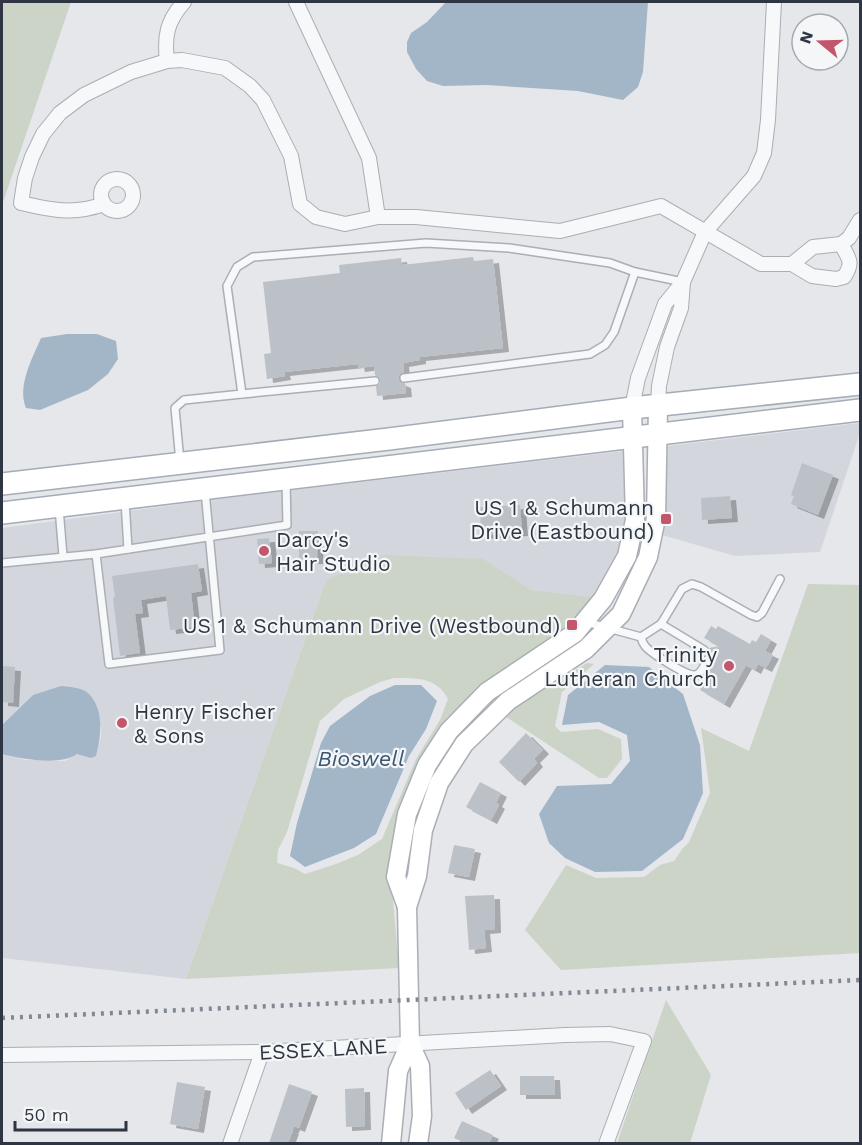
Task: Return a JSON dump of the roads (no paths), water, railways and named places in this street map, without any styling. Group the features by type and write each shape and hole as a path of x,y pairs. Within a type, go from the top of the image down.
{"main road":[{"path":"2,484 632,408 861,384"},
{"path":"2,513 861,410"}],"street":[{"path":"166,61 164,39 174,12 184,2"},
{"path":"296,2 369,158 378,217"},
{"path":"418,1143 422,1116 420,1066 410,1044 407,907 396,877 407,814 427,765 449,731 487,692 575,633 603,599 627,556 635,520 632,408 638,378 664,304 683,282 705,232 754,176 764,153 768,120 774,2"},
{"path":"104,204 86,210 67,212 21,203 25,178 43,134 60,113 84,95 130,72 166,61 182,60 225,68 250,86 262,100 291,156 300,204 316,217 345,224 378,217 416,217 560,231 661,206 761,264 792,264 812,276 836,279 844,277 850,268 849,258 841,244"},
{"path":"792,264 813,247 841,244 861,220"},
{"path":"407,907 417,876 423,830 439,783 464,744 508,701 586,649 607,629 621,614 648,558 656,518 659,386 667,347 681,308 683,282"},
{"name":"ESSEX LANE","path":"2,1055 262,1052 609,1034 644,1041 606,1143"},
{"path":"391,1143 398,1071 410,1044"},
{"path":"230,1143 262,1052"}],"lane":[{"path":"242,394 227,286 237,267 253,257 426,243 509,248 610,263 635,272 683,282"},
{"path":"404,378 590,354 605,345 614,332 635,272"},
{"path":"180,462 175,408 184,400 375,381"},
{"path":"2,563 96,554 287,525 286,478"},
{"path":"96,554 109,664 220,650 205,488"},
{"path":"125,498 128,549"},
{"path":"59,506 63,556"},
{"path":"586,622 641,637 661,624 682,589 692,584 757,616 762,613 780,579"},
{"path":"661,624 704,650"},
{"path":"641,637 643,644 651,651 687,673 695,675 700,672 707,660"}],"water":[{"path":"446,2 648,2 643,72 638,87 623,100 578,91 486,85 443,86 427,81 416,69 407,52 407,42 411,33 427,22"},
{"path":"67,334 97,334 116,341 118,359 108,374 88,390 40,410 26,408 24,382 41,338"},
{"path":"605,665 649,667 683,694 700,745 703,793 683,839 642,871 595,872 565,858 549,843 539,814 557,786 611,784 630,761 627,735 599,722 562,725 568,695"},
{"name":"Bioswell","path":"395,685 421,685 437,701 426,729 409,756 376,834 354,848 305,867 290,856 297,823 321,743 330,726 370,696"},
{"path":"61,686 88,693 97,707 100,723 96,756 91,758 77,754 70,758 51,761 2,754 2,725 33,695"}],"railway":[{"path":"2,1018 860,980"}],"place":[{"name":"US 1 & Schumann Drive (Eastbound)","path":"666,519"},
{"name":"Darcy's Hair Studio","path":"264,551"},
{"name":"US 1 & Schumann Drive (Westbound)","path":"572,625"},
{"name":"Trinity Lutheran Church","path":"729,666"},
{"name":"Henry Fischer & Sons","path":"122,723"}]}
